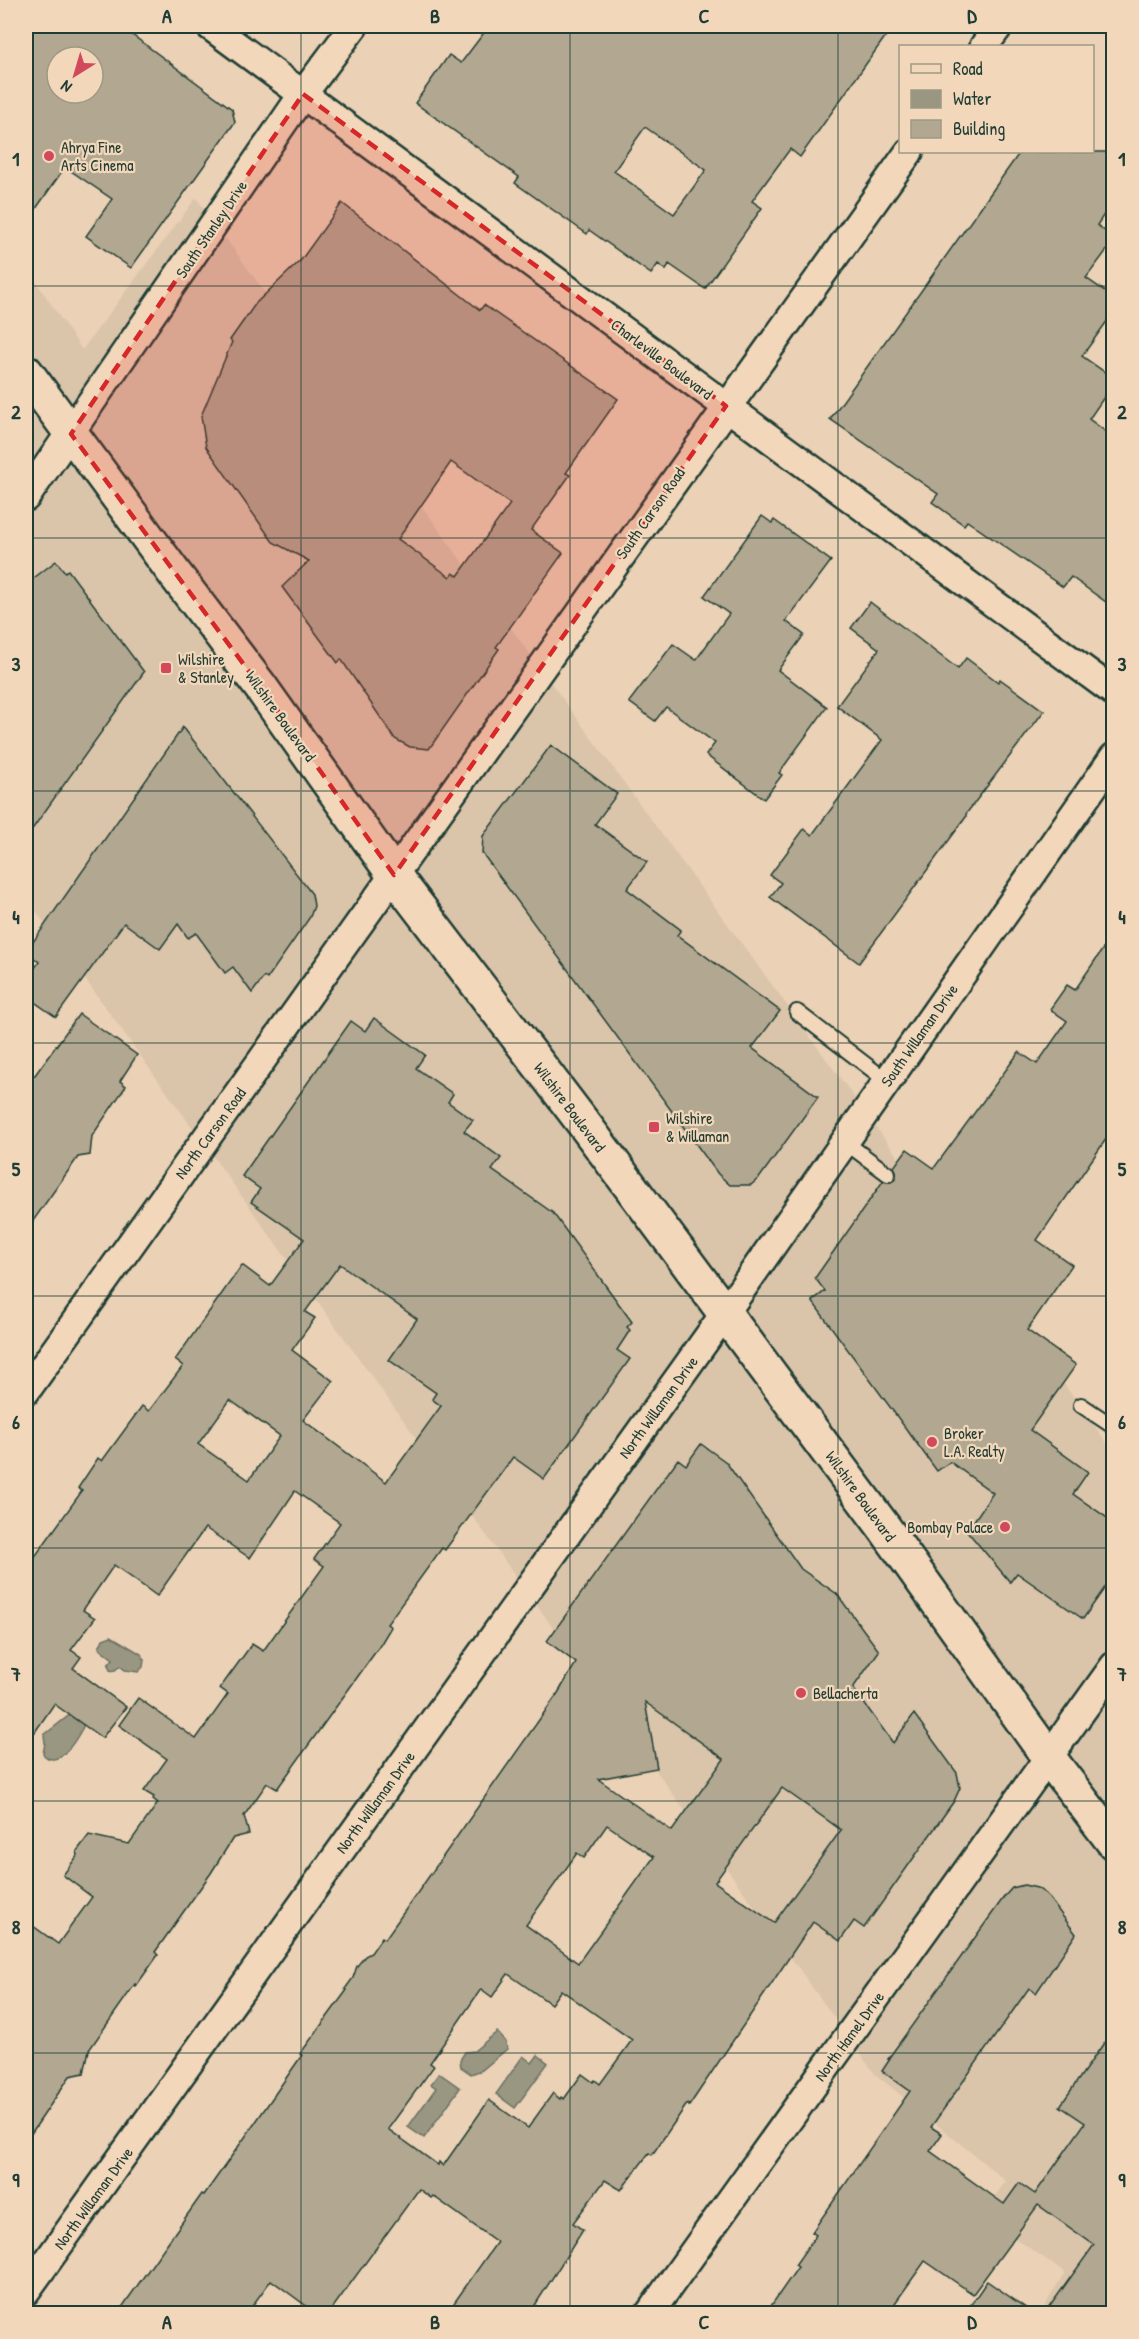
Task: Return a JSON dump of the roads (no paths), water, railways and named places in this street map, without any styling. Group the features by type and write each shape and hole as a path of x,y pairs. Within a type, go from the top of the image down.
{"main road":[{"name":"Wilshire Boulevard","path":"26,372 260,686 394,875 883,1526 1049,1758 1113,1843"}],"street":[{"name":"Charleville Boulevard","path":"210,26 1113,692"},
{"name":"South Stanley Drive","path":"26,497 303,94 354,26"},
{"path":"985,45 999,26"},
{"name":"South Carson Road","path":"394,875 908,153"},
{"name":"South Willaman Drive","path":"725,1313 1113,757"},
{"name":"North Carson Road","path":"26,1391 394,875"},
{"name":"North Willaman Drive","path":"26,2291 725,1313"},
{"name":"North Hamel Drive","path":"649,2313 1113,1666"}],"lane":[{"path":"797,1012 887,1082"},
{"path":"844,1142 888,1174"},
{"path":"1082,1405 1113,1427"}],"water":[{"path":"111,1636 141,1654 144,1660 143,1667 138,1672 125,1670 120,1666 114,1671 110,1670 108,1665 113,1659 99,1648 103,1639"},
{"path":"71,1714 82,1720 83,1727 66,1752 55,1759 49,1758 43,1754 44,1735"},
{"path":"497,2032 506,2042 507,2049 482,2070 471,2074 461,2067 460,2060 465,2052 474,2051"},
{"path":"538,2055 548,2063 515,2108 496,2094 523,2056 532,2063"},
{"path":"439,2073 460,2088 424,2138 408,2127 436,2088 431,2084"}],"place":[{"name":"Ahrya Fine Arts Cinema","path":"49,156"},
{"name":"Wilshire & Stanley","path":"166,668"},
{"name":"Wilshire & Willaman","path":"654,1127"},
{"name":"Broker L.A. Realty","path":"932,1442"},
{"name":"Bombay Palace","path":"1005,1527"},
{"name":"Bellacherta","path":"801,1693"}]}
